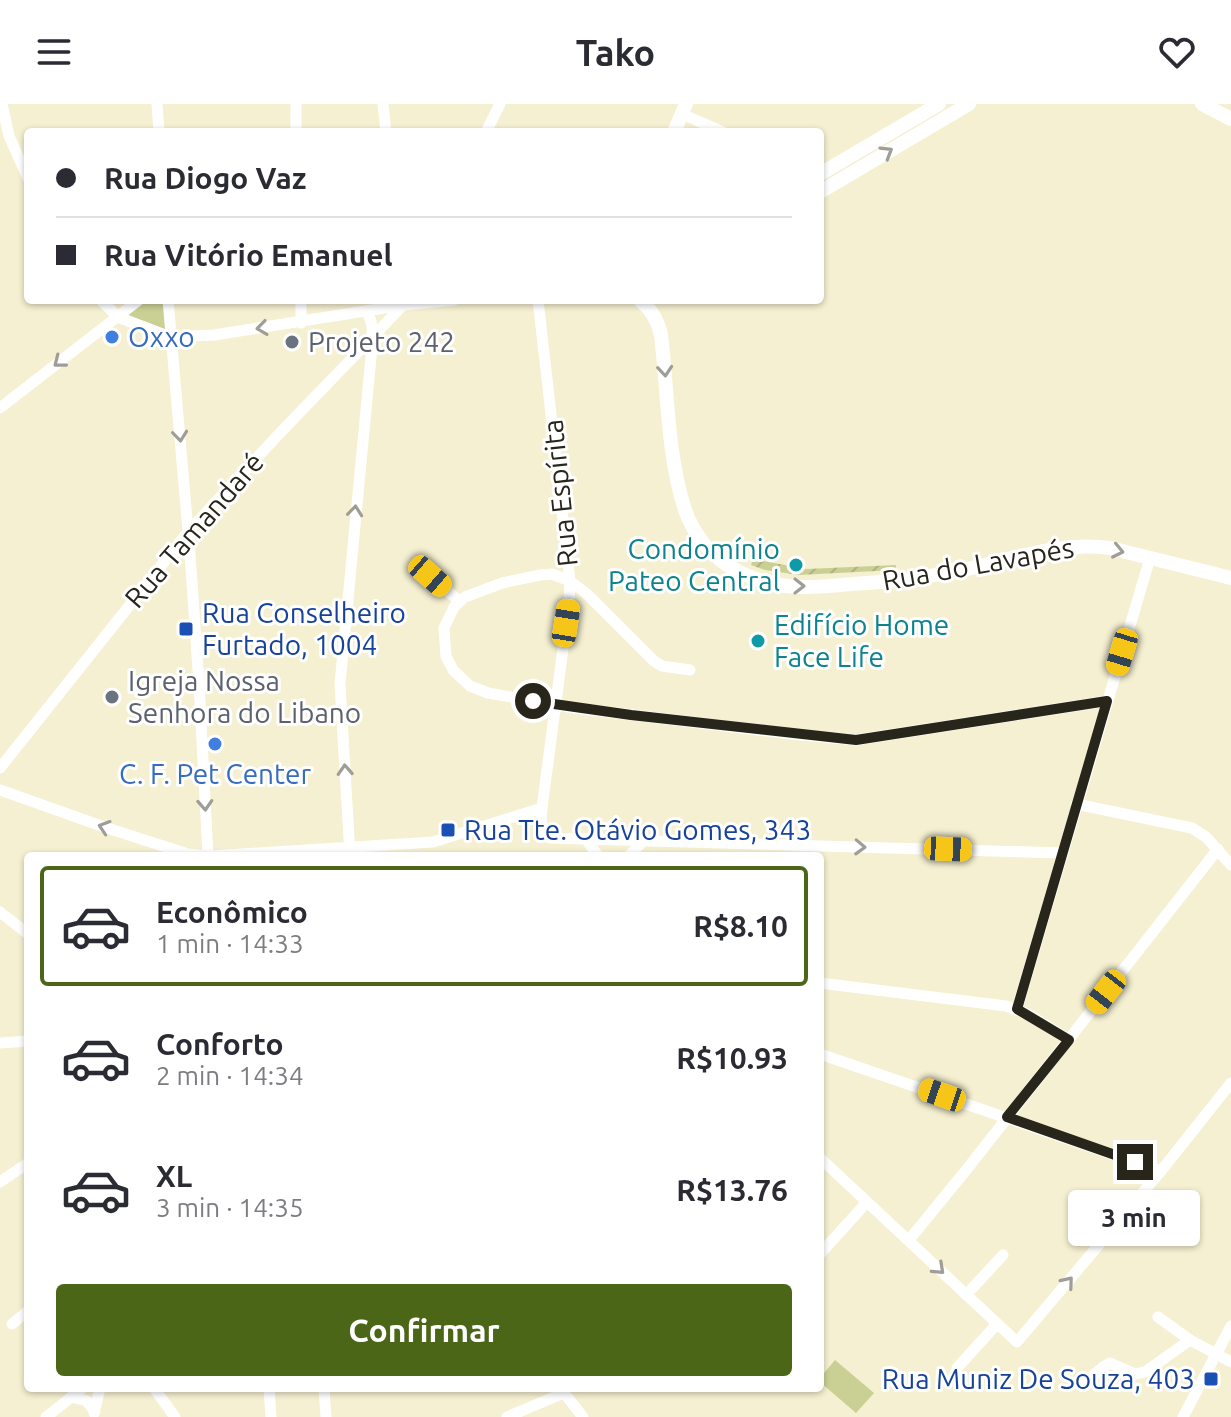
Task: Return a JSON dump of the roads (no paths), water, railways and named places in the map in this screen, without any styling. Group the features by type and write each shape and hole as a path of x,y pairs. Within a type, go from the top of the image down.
{"main road":[{"path":"824,172 939,104"},
{"path":"824,190 969,104"},
{"path":"1202,104 1231,119"},
{"path":"676,128 684,109"},
{"name":"Rua do Lavapés","path":"644,304 653,314 661,335 676,477 686,511 696,535 707,549 746,575 782,586 888,582 1081,546 1110,548 1231,578"}],"street":[{"path":"2,104 9,136 24,169"},
{"path":"157,104 159,128"},
{"path":"296,104 296,128"},
{"path":"383,104 386,128"},
{"path":"488,128 500,104"},
{"path":"684,109 716,128"},
{"path":"105,304 118,317 170,337 301,323 400,304"},
{"path":"0,408 134,304"},
{"path":"168,304 199,684 208,852"},
{"path":"301,304 301,323"},
{"name":"Rua Tamandaré","path":"0,768 188,532 403,304"},
{"name":"Rua Espírita","path":"538,304 570,581 654,661 662,666 690,670"},
{"path":"367,312 373,336 340,684 350,852 439,841 542,808"},
{"path":"172,359 178,348 196,336"},
{"path":"1017,1009 1150,558"},
{"path":"1063,853 550,838 543,831 542,808 555,705 569,603 570,581 552,574 540,575 477,591 459,601 444,628 446,656 453,670 470,686 488,693 555,705 856,740 1107,701"},
{"path":"430,576 459,601"},
{"path":"0,790 182,852"},
{"path":"1076,804 1192,828 1218,849 1231,865"},
{"path":"586,839 595,852"},
{"path":"633,852 644,840"},
{"path":"909,1240 1218,849"},
{"path":"0,912 24,931"},
{"path":"824,983 1017,1009 1069,1040"},
{"path":"0,1043 24,1041"},
{"path":"824,1055 1161,1171"},
{"path":"824,1162 1017,1342 1231,1083"},
{"path":"0,1182 24,1166"},
{"path":"824,1250 867,1202"},
{"path":"966,1295 1003,1255"},
{"path":"12,1324 24,1314"},
{"path":"1158,1317 1190,1340 1231,1362"},
{"path":"957,1368 997,1324"},
{"path":"1183,1417 1231,1326"},
{"path":"1084,1383 1110,1363 1135,1374 1145,1372 1190,1340"},
{"path":"46,1417 78,1392"},
{"path":"94,1414 99,1392"},
{"path":"157,1392 175,1417"},
{"path":"269,1392 271,1417"},
{"path":"324,1392 326,1417"},
{"path":"507,1417 558,1392"},
{"path":"564,1392 583,1417"},
{"path":"71,1397 87,1401 94,1414"}],"place":[{"name":"Oxxo","path":"112,337"},
{"name":"Projeto 242","path":"292,342"},
{"name":"Condomínio Pateo Central","path":"796,565"},
{"name":"Rua Conselheiro Furtado, 1004","path":"186,629"},
{"name":"Edifício Home Face Life","path":"758,641"},
{"name":"Igreja Nossa Senhora do Libano","path":"112,697"},
{"name":"C. F. Pet Center","path":"215,744"},
{"name":"Rua Tte. Otávio Gomes, 343","path":"448,830"},
{"name":"Rua Muniz De Souza, 403","path":"1211,1379"}]}
